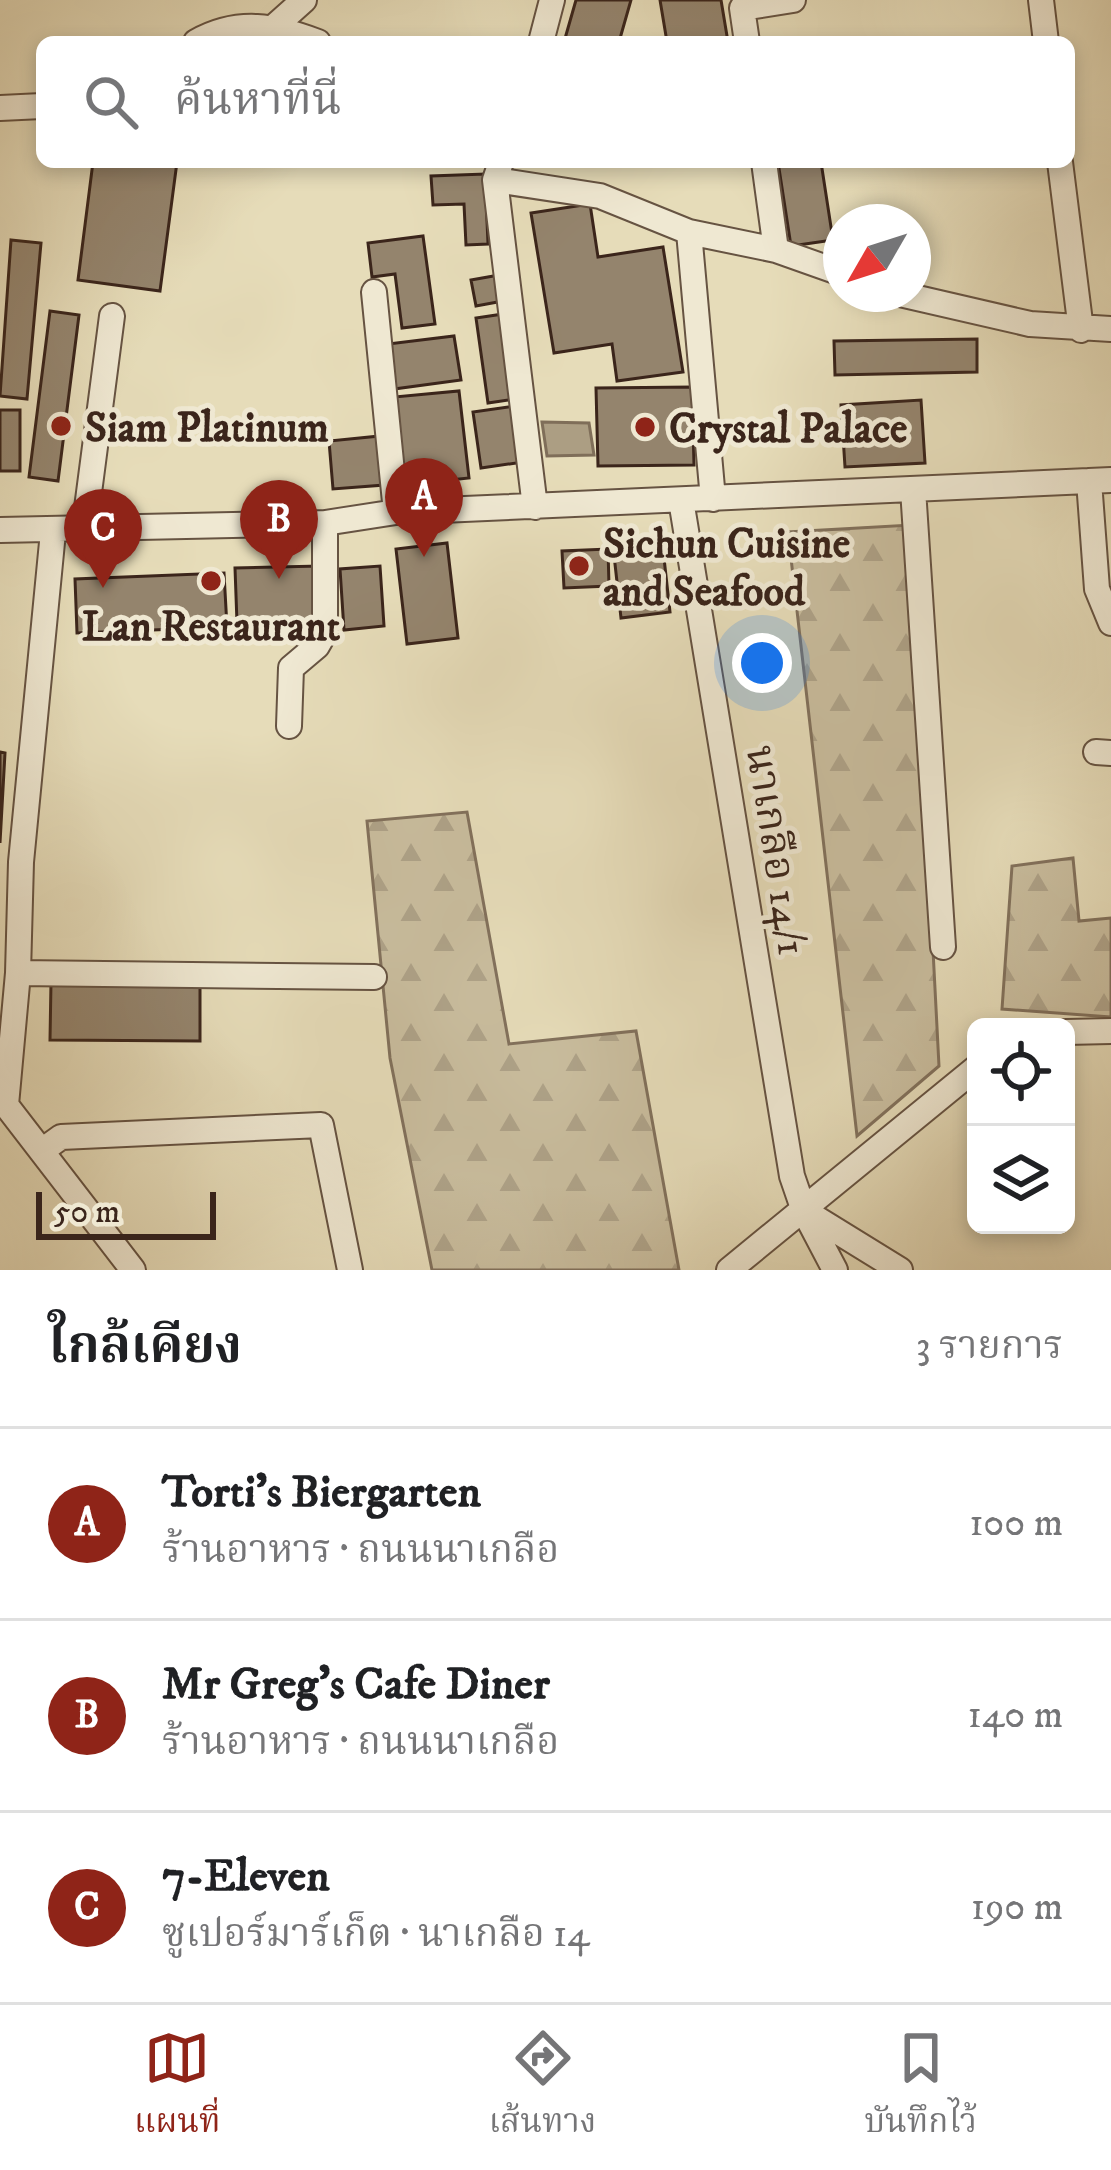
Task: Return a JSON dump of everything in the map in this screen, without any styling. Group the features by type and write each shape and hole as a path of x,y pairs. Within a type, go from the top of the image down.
{"street":[{"path":"275,26 304,0"},
{"path":"543,36 552,0"},
{"path":"746,36 742,8 794,0"},
{"path":"1041,0 1045,36"},
{"path":"211,36 232,28 275,26 302,36"},
{"path":"0,108 36,106"},
{"path":"765,168 776,250"},
{"path":"1061,168 1081,330"},
{"path":"535,507 498,171 600,196 689,232 776,250 823,267"},
{"path":"689,232 712,499"},
{"path":"374,292 396,512"},
{"path":"931,301 1030,324 1111,329"},
{"path":"84,531 112,316"},
{"path":"0,530 325,523 396,512 1100,480 1097,589 1111,623"},
{"path":"913,489 943,947"},
{"name":"นาเกลือ 14/1","path":"681,500 792,1176 803,1211 835,1270"},
{"path":"289,726 291,668 317,646 325,632 325,523"},
{"path":"53,532 11,862 18,973 3,1107 43,1150 133,1270"},
{"path":"18,973 374,977"},
{"path":"1075,1032 1111,1030"},
{"path":"729,1270 967,1075"},
{"path":"43,1150 61,1137 321,1125 350,1270"},
{"path":"803,1211 900,1270"}],"green space":[{"path":"911,525 939,1066 857,1136 788,532"},
{"path":"467,812 509,1044 636,1031 679,1270 432,1270 390,1058 367,821"},
{"path":"1073,858 1079,921 1111,918 1111,1017 1002,1009 1012,866"}],"shaded area":[{"path":"542,422 589,423 594,455 547,456"}],"building":[{"path":"576,0 631,0 621,36 566,36"},
{"path":"660,0 721,0 727,36 666,36"},
{"path":"92,168 176,168 160,291 78,280"},
{"path":"779,168 822,168 827,204 823,204 823,241 791,246"},
{"path":"485,174 488,244 466,245 464,204 433,205 431,176"},
{"path":"590,204 598,257 663,247 683,372 617,381 612,344 554,353 531,213"},
{"path":"423,236 435,324 402,328 395,274 372,277 368,243"},
{"path":"11,240 41,243 27,399 0,396"},
{"path":"499,275 503,301 476,306 471,280"},
{"path":"50,311 79,315 58,481 29,477"},
{"path":"503,314 515,399 488,403 476,318"},
{"path":"454,336 461,380 394,389 388,344"},
{"path":"977,339 977,372 835,375 834,341"},
{"name":"Crystal Palace","path":"692,387 694,465 598,466 596,388"},
{"path":"459,391 469,478 403,485 394,397"},
{"path":"921,400 925,463 845,467 841,405"},
{"path":"515,406 523,462 481,468 473,412"},
{"path":"0,410 20,410 20,471 0,471"},
{"path":"380,436 384,485 333,489 329,441"},
{"path":"662,540 670,612 621,618 613,546"},
{"path":"447,543 458,638 407,644 396,549"},
{"path":"608,549 609,586 564,588 562,551"},
{"path":"320,566 321,621 237,623 235,568"},
{"path":"380,566 384,626 344,630 340,569"},
{"path":"224,573 227,627 77,633 75,579"},
{"path":"0,752 5,753 0,843"},
{"path":"51,982 200,984 200,1041 50,1040"}],"place":[{"name":"Siam Platinum","path":"61,426"},
{"name":"Crystal Palace","path":"645,427"},
{"name":"Torti's Biergarten","path":"424,557"},
{"name":"Sichun Cuisine and Seafood","path":"579,566"},
{"name":"Mr Greg's Cafe Diner","path":"279,579"},
{"name":"Lan Restaurant","path":"211,581"},
{"name":"7-Eleven","path":"103,588"}]}
